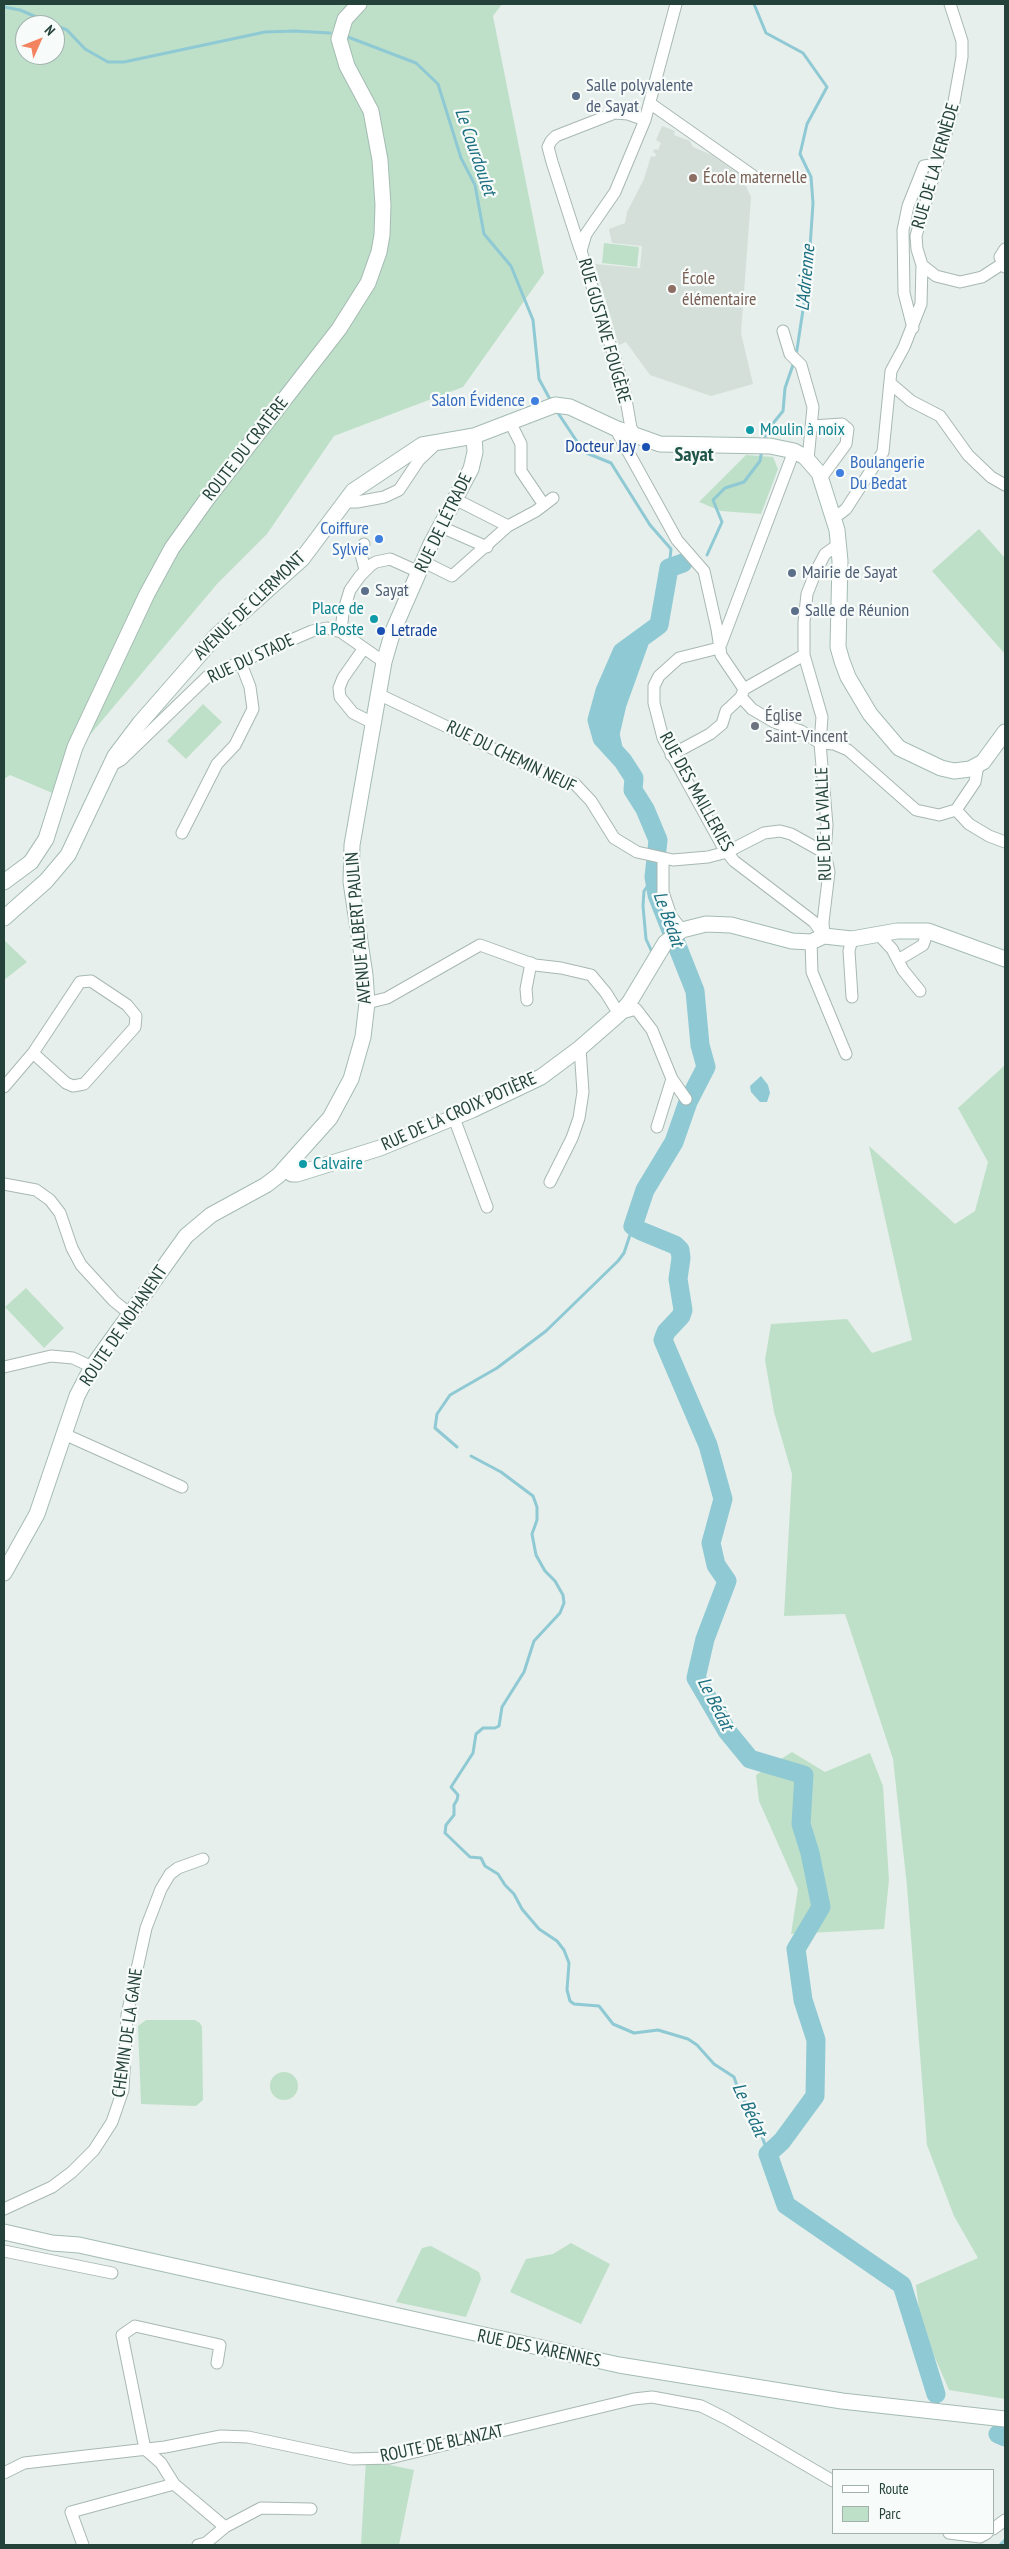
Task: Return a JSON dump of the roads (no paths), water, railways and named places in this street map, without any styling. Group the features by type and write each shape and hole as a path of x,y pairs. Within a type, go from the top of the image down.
{"street":[{"name":"ROUTE DU CRATÈRE","path":"4,882 21,872 31,862 46,839 75,747 147,594 172,548 207,499 339,329 362,296 371,276 382,235 383,205 380,160 371,111 347,66 339,39 343,22 359,4"},
{"name":"RUE GUSTAVE FOUGÈRE","path":"636,436 631,428 624,388 581,251 586,234 615,192 645,120 651,104 676,4"},
{"name":"RUE DE LA VERNÈDE","path":"834,519 846,509 884,452 890,383 894,365 912,328 922,297 922,264 917,249 916,236 958,91 962,57 961,35 950,4"},
{"path":"651,104 752,175"},
{"path":"581,251 552,162 548,147 550,141 556,136 615,113 628,114 645,120"},
{"path":"912,328 904,293 903,230 908,206 924,166 937,164"},
{"path":"922,264 936,276 960,282 982,277 1004,266 1000,257 1005,248"},
{"path":"783,331 790,354 802,365 813,407 808,460"},
{"path":"890,383 911,401 942,418 968,455 991,477 1005,485"},
{"name":"AVENUE DE CLERMONT","path":"4,918 46,881 65,860 83,828 110,766 140,723 196,656 225,627 302,559 344,502 361,485 417,447 474,436 555,406 668,446 775,446 794,451 808,460 821,478 834,519 839,544 838,647 854,689 891,740 908,754 954,771 963,771 978,765"},
{"path":"384,662 341,632 343,613 350,590 365,570 376,562 390,559 452,576 487,547 508,526 549,501 521,471 521,444 510,422"},
{"path":"812,426 842,424 848,429 846,444 821,478"},
{"path":"615,428 677,540 704,571 718,629 721,656 743,693 763,717 801,731 820,743 834,744 848,750 916,810 939,815 956,810 975,782 978,765 988,758 1005,732"},
{"name":"RUE DE LÉTRADE","path":"378,694 384,662 393,631 439,526 474,461 474,436"},
{"path":"344,502 384,497 399,490 419,460 438,442"},
{"path":"719,648 794,451"},
{"path":"455,499 508,526"},
{"path":"439,526 487,547"},
{"path":"364,544 360,554 365,570"},
{"name":"RUE DE LA VIALLE","path":"839,544 825,554 810,586 804,622 804,655 822,717 820,743 828,825 825,853 829,872 812,972 846,1054"},
{"name":"RUE DU STADE","path":"110,766 121,760 208,676 312,631 327,628 341,632"},
{"path":"364,648 343,678 339,688 340,697 353,713 373,723"},
{"name":"RUE DES MAILLERIES","path":"719,648 679,658 663,671 656,682 655,710 671,755 727,852 741,868 814,922 817,939"},
{"path":"671,755 710,734 722,724 726,710 743,693 804,655"},
{"path":"182,833 217,764 235,745 253,709 254,699 240,661"},
{"name":"AVENUE ALBERT PAULIN","path":"285,1169 323,1128 344,1094 361,1048 367,1003 350,861 353,831 378,694"},
{"name":"RUE DU CHEMIN NEUF","path":"378,694 485,743 514,759 575,784 591,801 614,838 626,848 658,858 688,859 727,852 764,833 780,831 791,834 825,853"},
{"path":"956,810 969,824 989,836 1005,842"},
{"path":"658,858 662,892 676,935 706,924 731,925 792,941 852,939 898,932 928,931 1005,960"},
{"path":"898,960 923,945 928,931"},
{"name":"RUE DE LA CROIX POTIÈRE","path":"285,1169 292,1174 297,1174 380,1148 454,1118 541,1077 580,1048 629,1003 637,988 676,935"},
{"path":"879,935 920,991"},
{"path":"852,939 849,951 852,997"},
{"path":"367,1003 387,998 480,945 531,964 591,975 606,993 618,1014 636,1009"},
{"path":"527,1000 526,989 531,964"},
{"path":"4,1087 33,1053 80,982 91,981 127,1005 136,1016 135,1027 84,1084 73,1086 66,1083 33,1053"},
{"path":"637,988 636,1009 652,1030 672,1079 686,1099"},
{"path":"550,1182 572,1138 579,1118 583,1092 580,1048"},
{"path":"657,1127 672,1079"},
{"path":"454,1118 487,1208"},
{"name":"ROUTE DE NOHANENT","path":"4,1573 37,1514 77,1396 92,1367 186,1236 198,1224 225,1206 266,1184 285,1169"},
{"path":"4,1184 36,1190 50,1200 60,1213 72,1248 81,1265 114,1301 130,1314"},
{"path":"4,1367 51,1356 73,1358 92,1367"},
{"path":"64,1434 182,1486"},
{"name":"CHEMIN DE LA GANE","path":"4,2209 52,2186 72,2172 94,2150 112,2122 123,2090 127,2015 146,1928 161,1889 170,1874 178,1868 203,1859"},
{"name":"RUE DES VARENNES","path":"4,2222 52,2234 79,2245"},
{"name":"RUE DES VARENNES","path":"4,2232 52,2243 79,2245 618,2366 842,2401 1005,2419"},
{"path":"4,2251 112,2273"},
{"path":"217,2363 220,2345 135,2326 122,2335 145,2449 161,2463 174,2484 225,2527"},
{"name":"ROUTE DE BLANZAT","path":"4,2473 24,2462 145,2449 205,2438 233,2436 248,2437 332,2456 371,2460 425,2451 634,2399 652,2397 701,2406 727,2418 832,2480"},
{"path":"83,2545 71,2512 174,2484"},
{"path":"198,2545 206,2544 225,2527 261,2508 311,2509"},
{"path":"994,2527 1005,2520"},
{"path":"956,2534 982,2538"}],"water":[{"path":"761,1076 768,1085 770,1093 767,1102 760,1102 751,1092 750,1086"}],"waterway":[{"name":"L'Adrienne","path":"754,4 766,33 803,53 827,87 807,124 800,154 811,177 813,203 808,277 796,356"},
{"name":"Le Courdoulet","path":"4,7 20,10 32,15"},
{"name":"Le Courdoulet","path":"65,29 85,49 108,62 124,62 265,32 330,33"},
{"name":"Le Courdoulet","path":"348,37 416,63 438,84 461,158 475,185 484,234 511,266 533,320 539,379 552,403"},
{"name":"L'Adrienne","path":"764,441 766,432 783,411 785,388 794,362"},
{"name":"Le Courdoulet","path":"556,410 584,452 611,463 650,525 671,549 669,568"},
{"name":"L'Adrienne","path":"707,555 722,522 713,500 725,488 744,482 760,461 762,449"},
{"name":"Le Bédat","path":"637,1229 633,1226 645,1190 674,1142 688,1102 706,1067 700,1045 695,991 657,895 654,877 658,840 645,809 633,790 634,778 623,761 602,738 597,720 605,691 622,652 659,625 669,568 683,563"},
{"path":"613,748 610,734 617,704 640,640"},
{"path":"654,877 644,891 643,906 646,939 651,950 655,952"},
{"path":"457,1447 435,1428 437,1414 450,1395 497,1368 546,1331 618,1261 624,1253 633,1226"},
{"name":"Le Bédat","path":"641,1231 675,1245 680,1250 681,1258 678,1279 683,1310 681,1316 666,1332 663,1340 708,1445 723,1499 711,1543 716,1565 727,1581 705,1639 696,1678 727,1731 750,1759 804,1775 801,1824 810,1853 821,1907 796,1949 803,2000 816,2040 815,2096 782,2141 768,2154 786,2205 902,2285 936,2394"},
{"name":"Le Bédat","path":"471,1456 501,1472 533,1496 537,1507 537,1520 532,1534 536,1555 545,1571 555,1581 563,1595 564,1603 560,1613 534,1641 524,1672 502,1707 499,1726 483,1728 476,1734 473,1753 451,1787 458,1795 454,1805 454,1815 446,1825 445,1833 470,1857 481,1858 485,1866 498,1874 514,1894 522,1909 539,1929 557,1941 564,1950 569,1963 567,1990 570,2001 574,2004 599,2006 613,2024 634,2033 658,2030 688,2039 697,2045 714,2064 734,2077 739,2092 758,2124 768,2154"},
{"name":"Le Bédat","path":"998,2434 1005,2437"},
{"path":"1000,2545 1005,2540"}],"place":[{"name":"Salle polyvalente de Sayat","path":"576,96"},
{"name":"École maternelle","path":"693,178"},
{"name":"École élémentaire","path":"672,289"},
{"name":"Salon Évidence","path":"535,401"},
{"name":"Moulin à noix","path":"750,430"},
{"name":"Docteur Jay","path":"646,447"},
{"name":"Boulangerie Du Bedat","path":"840,473"},
{"name":"Coiffure Sylvie","path":"379,539"},
{"name":"Mairie de Sayat","path":"792,573"},
{"name":"Sayat","path":"365,591"},
{"name":"Salle de Réunion","path":"795,611"},
{"name":"Place de la Poste","path":"374,619"},
{"name":"Letrade","path":"381,631"},
{"name":"Église Saint-Vincent","path":"755,726"},
{"name":"Calvaire","path":"303,1164"}],"district":[{"name":"Sayat","path":"694,455"}]}
